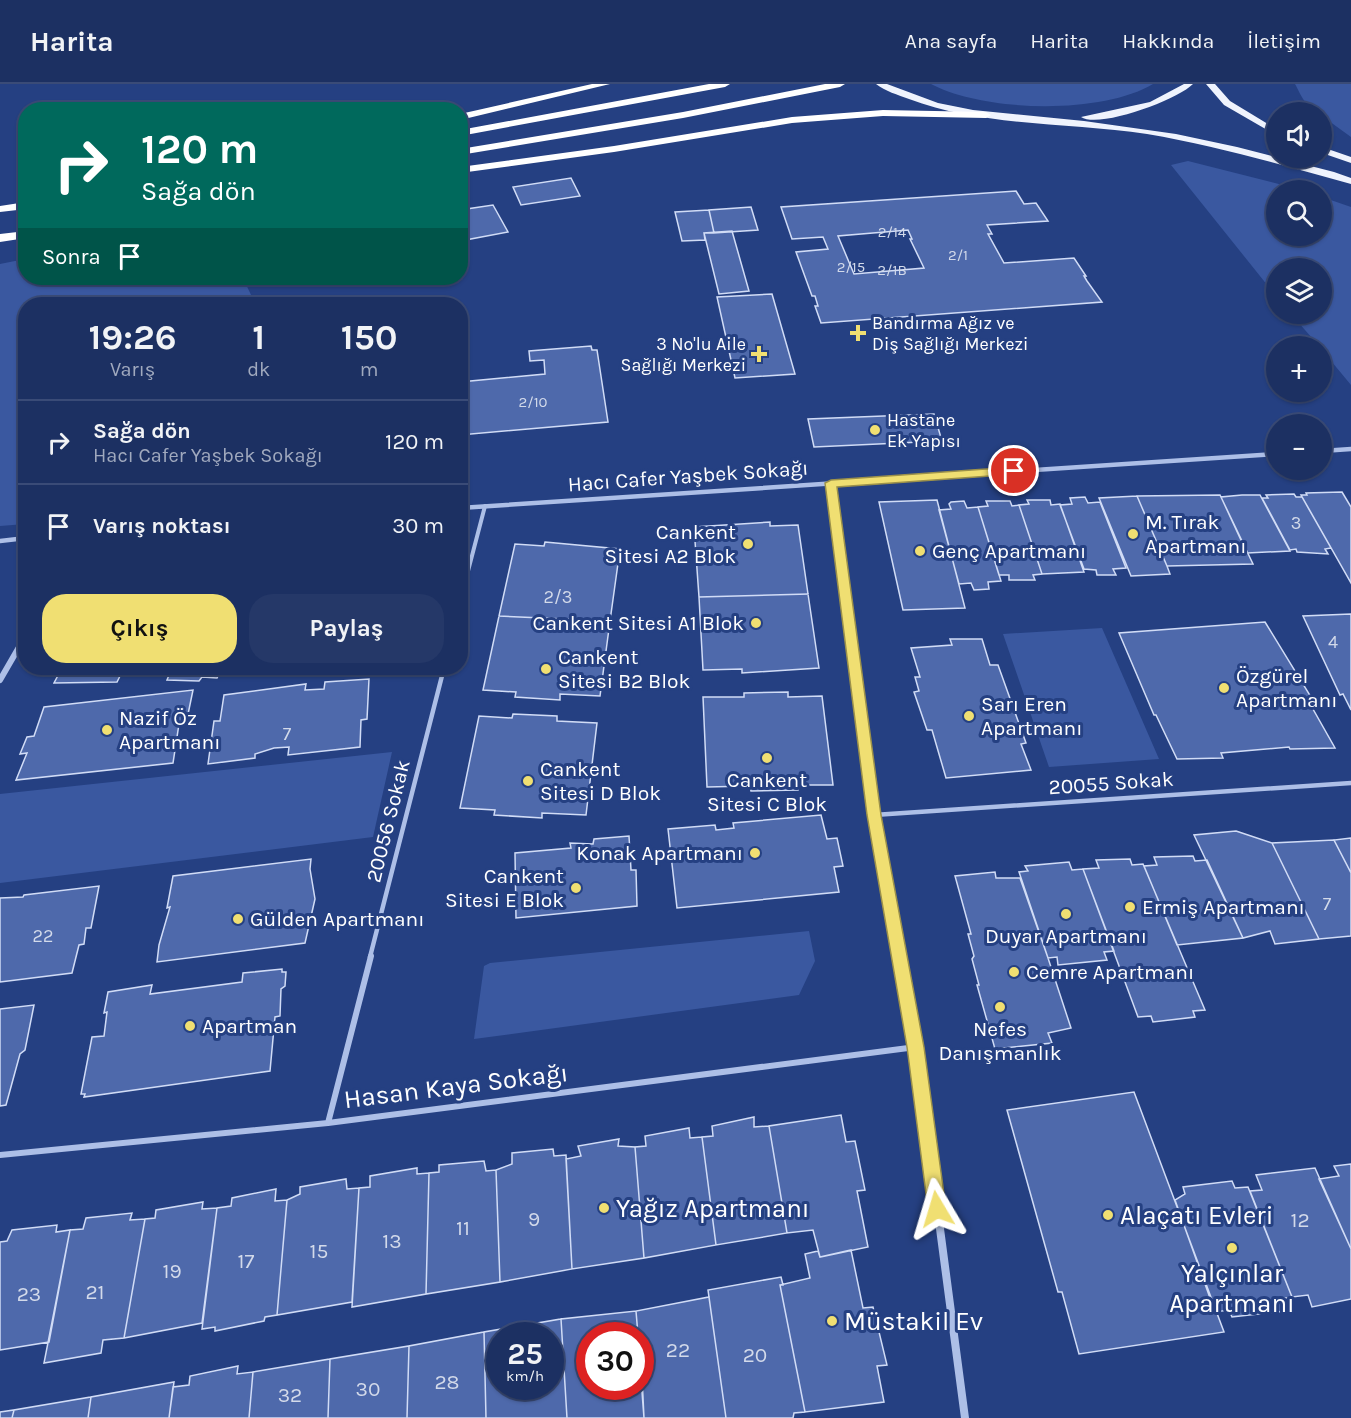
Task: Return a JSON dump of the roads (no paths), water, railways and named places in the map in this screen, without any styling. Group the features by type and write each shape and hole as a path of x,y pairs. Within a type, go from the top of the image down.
{"highway":[{"path":"468,115 605,84"},
{"path":"468,132 725,84"},
{"path":"468,151 683,115 840,84"},
{"path":"468,169 614,149 792,120 883,113 986,114"},
{"path":"0,209 18,206"},
{"path":"0,238 18,235"}],"main road":[{"path":"880,84 926,102 986,114 1068,121 1180,138 1252,153 1351,181"},
{"path":"1023,118 1074,118 1121,112 1159,102 1189,84"},
{"path":"1210,84 1227,103 1266,126"},
{"path":"1332,153 1351,160"}],"street":[{"path":"1332,450 1351,449"},
{"name":"Hacı Cafer Yaşbek Sokağı","path":"468,507 1266,455"},
{"path":"831,483 874,815 916,1047 965,1418"},
{"path":"0,541 18,539"},
{"path":"0,680 18,649"}],"lane":[{"path":"468,569 484,506"},
{"name":"20056 Sokak","path":"328,1123 442,675"},
{"name":"20055 Sokak","path":"874,815 1351,783"},
{"name":"Hasan Kaya Sokağı","path":"0,1155 328,1123 916,1047"}],"place":[{"name":"Bandırma Ağız ve Diş Sağlığı Merkezi","path":"858,333"},
{"name":"3 No'lu Aile Sağlığı Merkezi","path":"759,354"},
{"name":"Hastane Ek Yapısı","path":"875,430"},
{"name":"M. Tırak Apartmanı","path":"1133,534"},
{"name":"Cankent Sitesi A2 Blok","path":"748,544"},
{"name":"Genç Apartmanı","path":"920,551"},
{"name":"Cankent Sitesi A1 Blok","path":"756,623"},
{"name":"Cankent Sitesi B2 Blok","path":"546,669"},
{"name":"Özgürel Apartmanı","path":"1224,688"},
{"name":"Sarı Eren Apartmanı","path":"969,716"},
{"name":"Nazif Öz Apartmanı","path":"107,730"},
{"name":"Cankent Sitesi C Blok","path":"767,758"},
{"name":"Cankent Sitesi D Blok","path":"528,781"},
{"name":"Konak Apartmanı","path":"755,853"},
{"name":"Cankent Sitesi E Blok","path":"576,888"},
{"name":"Ermiş Apartmanı","path":"1130,907"},
{"name":"Duyar Apartmanı","path":"1066,914"},
{"name":"Gülden Apartmanı","path":"238,919"},
{"name":"Cemre Apartmanı","path":"1014,972"},
{"name":"Nefes Danışmanlık","path":"1000,1007"},
{"name":"Apartman","path":"190,1026"},
{"name":"Yağız Apartmanı","path":"604,1208"},
{"name":"Alaçatı Evleri","path":"1108,1215"},
{"name":"Yalçınlar Apartmanı","path":"1232,1248"},
{"name":"Müstakil Ev","path":"832,1321"}]}
